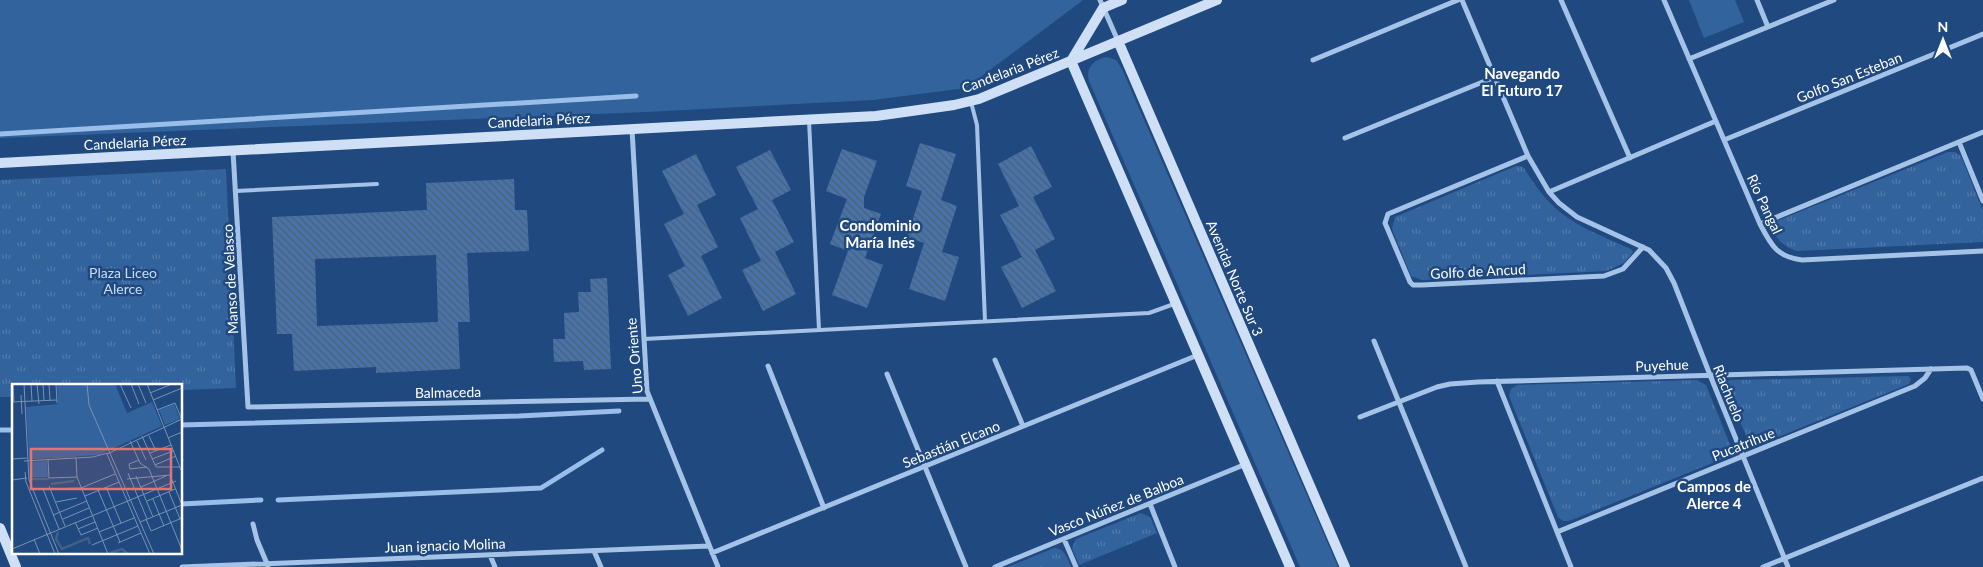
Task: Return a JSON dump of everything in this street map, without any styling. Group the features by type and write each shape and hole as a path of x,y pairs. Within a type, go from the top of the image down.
{"street":[{"path":"1101,4 1122,0"},
{"name":"Candelaria Pérez","path":"0,163 876,116 971,102 1217,0"},
{"path":"1313,60 1458,0"},
{"name":"Riachuelo","path":"1462,0 1528,156 1548,192 1577,217 1644,247 1660,260 1674,283 1788,567"},
{"path":"1561,0 1630,158"},
{"name":"Río Pangal","path":"1664,0 1760,224 1766,236 1779,253 1790,259 1802,260 1983,251"},
{"path":"1757,0 1768,27"},
{"path":"1689,59 1834,0"},
{"name":"Avenida Norte Sur 3","path":"1101,4 1345,567"},
{"name":"Candelaria Pérez","path":"1071,61 1101,4"},
{"name":"Golfo San Esteban","path":"1724,140 1983,34"},
{"path":"1071,61 1290,567"},
{"path":"1345,138 1495,76"},
{"path":"1548,192 1716,121"},
{"name":"Uno Oriente","path":"632,129 646,379 649,399 718,567"},
{"path":"1760,224 1983,132"},
{"path":"1959,142 1983,201"},
{"name":"Manso de Velasco","path":"233,150 248,407"},
{"name":"Golfo de Ancud","path":"1528,156 1386,216 1385,223 1410,282 1414,285 1422,285 1604,276 1623,269 1644,247"},
{"path":"1374,340 1466,567"},
{"name":"Sebastián Elcano","path":"712,553 1198,354"},
{"path":"995,360 1023,426"},
{"path":"768,366 824,508"},
{"name":"Puyehue","path":"1360,417 1399,401 1450,384 1497,381 1967,368 1971,370 1983,399"},
{"name":"Pucatrihue","path":"1557,532 1915,386 1925,378 1931,369"},
{"path":"887,374 966,567"},
{"path":"1497,381 1572,567"},
{"name":"Balmaceda","path":"248,407 649,399"},
{"name":"Vasco Núñez de Balboa","path":"995,567 1246,464"},
{"path":"1763,567 1983,478"},
{"path":"1150,504 1175,567"},
{"path":"253,524 267,565"},
{"path":"0,528 16,567"},
{"path":"1064,539 1076,567"},
{"name":"Juan ignacio Molina","path":"182,567 709,546"},
{"path":"594,551 600,567"},
{"path":"490,555 495,567"}],"lane":[{"path":"971,102 977,125 985,321"},
{"path":"809,120 819,330"},
{"path":"236,191 377,184"},
{"path":"644,339 1149,313 1176,303"}],"green space":[{"path":"0,0 1083,0 966,88 873,100 646,112 0,138"},
{"path":"1689,0 1735,0 1744,22 1704,38"},
{"path":"1107,57 1116,60 1122,69 1338,567 1300,567 1089,81 1088,72 1092,65 1098,60"},
{"path":"1948,152 1955,152 1961,156 1983,211 1983,242 1797,251 1782,242 1774,232 1772,227 1774,222"},
{"path":"1516,166 1524,168 1546,199 1570,219 1582,227 1631,249 1633,252 1624,263 1606,271 1422,280 1411,276 1392,229 1395,217"},
{"name":"Plaza Liceo Alerce","path":"226,169 236,388 182,390 182,384 12,384 12,397 0,397 0,180"},
{"path":"1908,376 1911,379 1909,384 1758,445 1749,442 1725,387 1726,382 1730,380"},
{"path":"1697,380 1706,385 1731,447 1727,457 1569,521 1563,521 1558,517 1509,396 1511,389 1517,385"},
{"path":"1141,513 1150,517 1157,533 1079,565 1072,548 1076,539"},
{"path":"1058,548 1063,552 1071,567 1008,567"}],"building":[{"path":"920,143 956,154 941,200 957,206 942,252 959,257 945,301 909,289 924,243 907,237 922,191 906,186"},
{"path":"1031,146 1052,187 1033,197 1055,239 1035,250 1056,291 1022,308 1001,267 1022,257 1000,215 1019,206 998,164"},
{"path":"842,149 877,161 864,197 864,208 881,214 865,258 883,265 867,308 832,295 848,251 830,244 847,199 826,191"},
{"path":"770,150 791,190 772,200 794,242 775,252 796,294 763,311 742,270 761,261 740,218 758,209 736,167"},
{"path":"696,154 716,195 697,205 718,247 701,256 722,298 688,316 668,275 685,266 664,224 684,214 662,171"},
{"path":"514,179 515,210 527,210 529,251 467,253 470,322 458,322 460,369 376,373 376,367 294,371 292,334 277,334 272,217 427,210 426,183","holes":["436,255 438,322 317,326 315,259"]},
{"path":"607,278 611,369 584,370 583,361 554,362 553,339 565,339 564,313 579,312 578,292 591,292 590,279"}],"waterway":[{"path":"0,134 636,96"},
{"path":"182,425 519,416 619,411"},
{"path":"0,430 12,430"},
{"path":"278,500 541,488 602,450"},
{"path":"182,504 261,500"}],"district":[{"name":"Navegando El Futuro 17","path":"1522,82"},
{"name":"Condominio María Inés","path":"880,234"},
{"name":"Campos de Alerce 4","path":"1714,494"}]}
